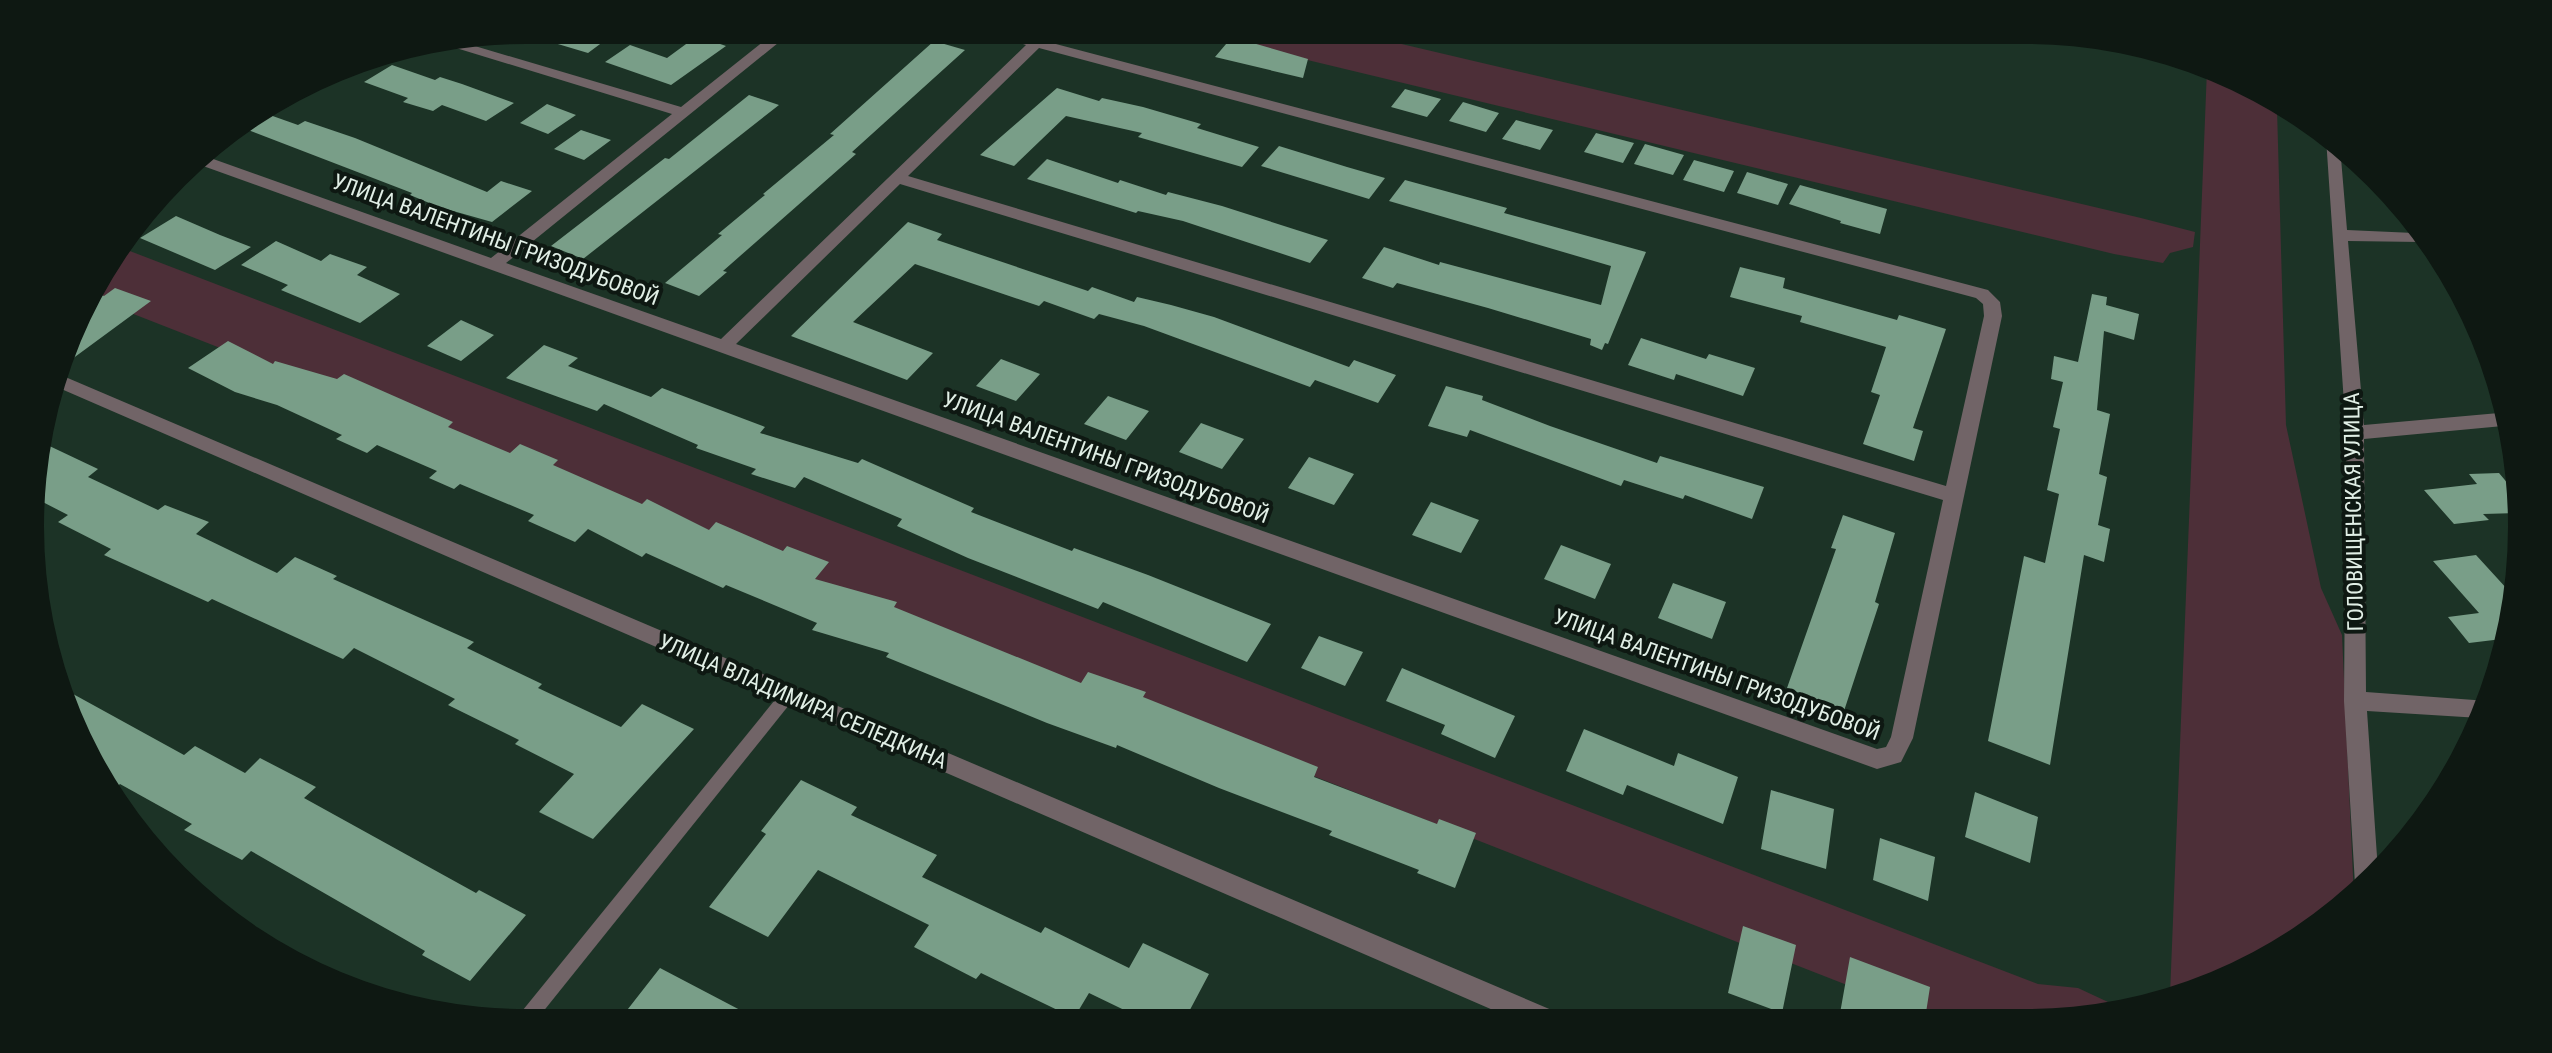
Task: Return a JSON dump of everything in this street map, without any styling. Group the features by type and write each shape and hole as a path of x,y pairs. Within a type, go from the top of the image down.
{"street":[{"path":"494,264 769,44"},
{"path":"724,346 1035,44"},
{"name":"УЛИЦА ВАЛЕНТИНЫ ГРИЗОДУБОВОЙ","path":"209,163 1877,759 1893,755 1902,738 1993,316 1991,302 1982,294 1040,44"},
{"path":"465,48 683,113"},
{"name":"ГОЛОВИЩЕНСКАЯ УЛИЦА","path":"2333,155 2355,433 2355,701 2366,869"},
{"path":"897,178 1954,496"},
{"path":"2340,235 2412,238"},
{"name":"УЛИЦА ВЛАДИМИРА СЕЛЕДКИНА","path":"66,384 1519,1009"},
{"path":"2355,433 2496,420"},
{"path":"2355,701 2472,708"}],"lane":[{"path":"534,1009 788,695"}],"shaded area":[{"path":"1402,44 2141,218 2195,232 2193,247 2170,253 2163,263 2114,254 1249,46"},
{"path":"2207,80 2277,115 2286,425 2321,588 2342,635 2353,881 2294,928 2267,944 2210,972 2170,986"},
{"path":"130,251 2038,984 2078,988 2108,1002 2057,1008 1908,1009 100,301"}],"building":[{"path":"558,44 600,44 588,53"},
{"path":"686,44 726,46 671,85 605,62 630,45 667,58"},
{"path":"931,44 965,50 699,296 665,283 834,135 830,134"},
{"path":"1226,44 1256,44 1308,59 1303,78 1215,57"},
{"path":"392,65 435,80 440,77 514,103 486,121 442,105 433,111 403,102 408,98 364,82"},
{"path":"1057,88 1099,101 1102,98 1143,107 1201,124 1197,128 1259,147 1242,167 1138,137 1142,133 1066,116 1014,166 980,155"},
{"path":"1405,89 1441,99 1427,117 1391,107"},
{"path":"749,95 779,105 583,259 551,246 665,158 669,159"},
{"path":"1463,102 1499,113 1486,132 1449,121"},
{"path":"547,104 576,115 548,134 520,123"},
{"path":"273,116 298,125 305,121 487,192 501,181 532,191 492,222 439,207 410,195 412,193 250,131"},
{"path":"1516,120 1553,130 1540,150 1502,139"},
{"path":"581,130 611,140 584,160 554,149"},
{"path":"1596,133 1634,143 1623,163 1584,152"},
{"path":"1645,144 1684,155 1673,175 1634,164"},
{"path":"1279,146 1385,178 1369,199 1261,166"},
{"path":"1047,159 1118,183 1120,180 1166,195 1168,192 1222,206 1328,240 1310,263 1183,221 1136,213 1027,179"},
{"path":"1694,160 1734,171 1724,192 1683,180"},
{"path":"1747,172 1788,184 1778,205 1737,193"},
{"path":"1405,180 1507,208 1504,213 1646,252 1608,344 1605,343 1602,350 1590,345 1591,339 1488,308 1397,283 1393,288 1362,278 1384,247 1439,265 1440,262 1601,305 1611,266 1389,201"},
{"path":"1800,185 1887,209 1880,234 1789,204"},
{"path":"176,216 251,247 215,270 140,238"},
{"path":"908,222 942,234 937,240 1088,291 1092,287 1134,302 1137,297 1171,305 1214,317 1349,367 1354,360 1396,375 1378,403 1315,380 1310,387 1144,326 1099,314 1094,319 1044,301 1039,306 915,264 853,322 933,353 907,380 791,336"},
{"path":"276,241 321,261 330,254 367,267 357,275 400,294 360,323 281,290 288,285 241,265"},
{"path":"1740,267 1785,278 1783,288 1897,320 1899,315 1946,329 1913,428 1923,431 1914,461 1863,444 1880,395 1871,392 1886,347 1800,322 1802,316 1730,297"},
{"path":"115,288 151,301 76,356 94,313 104,296"},
{"path":"2092,294 2107,297 2106,305 2139,314 2134,340 2104,331 2097,410 2110,414 2099,474 2107,477 2098,525 2110,529 2104,562 2084,555 2050,765 1988,741 2024,556 2045,563 2059,494 2047,490 2060,429 2053,427 2063,382 2051,379 2054,356 2078,362"},
{"path":"461,320 494,335 461,361 427,346"},
{"path":"1641,338 1706,359 1709,354 1755,368 1743,396 1676,374 1674,380 1628,365"},
{"path":"228,341 273,364 275,361 337,379 344,374 453,422 448,427 510,453 520,444 558,460 553,465 642,504 647,499 709,530 716,522 783,551 787,546 829,562 815,579 897,602 894,607 1081,683 1088,672 1146,692 1143,697 1318,767 1314,777 1437,824 1439,819 1476,833 1455,888 1417,873 1419,870 1329,835 1332,831 1117,745 1116,748 1047,723 886,657 889,653 812,630 817,623 726,585 723,588 646,553 642,557 588,529 575,542 528,521 534,515 460,484 454,489 429,478 437,471 377,445 367,453 336,439 342,435 277,405 235,392 188,368"},
{"path":"544,345 578,358 568,366 651,397 662,388 765,427 760,433 858,463 862,459 974,508 971,512 1072,551 1074,548 1148,575 1271,624 1247,662 1103,602 1098,609 968,558 897,526 902,519 804,477 795,488 751,474 756,469 696,448 698,445 604,404 597,411 506,378"},
{"path":"1001,359 1040,374 1016,401 976,386"},
{"path":"1446,386 1483,396 1482,400 1657,463 1660,456 1764,487 1752,519 1685,495 1683,499 1624,480 1621,486 1470,430 1467,437 1428,426"},
{"path":"1108,396 1149,411 1126,440 1084,424"},
{"path":"1201,423 1244,439 1222,469 1179,452"},
{"path":"51,447 98,469 88,477 158,510 165,505 209,522 196,534 277,573 295,557 337,576 333,579 474,642 467,648 542,684 538,688 621,727 642,704 694,729 593,839 539,812 574,774 515,744 519,740 448,705 455,699 354,648 343,659 212,599 208,602 104,555 111,549 58,522 68,515 45,503"},
{"path":"1309,457 1354,474 1334,505 1288,488"},
{"path":"2499,473 2506,481 2508,513 2483,514 2489,520 2454,524 2424,490 2477,484 2469,474"},
{"path":"1431,502 1479,520 1461,553 1412,535"},
{"path":"1843,515 1895,533 1875,602 1879,604 1844,711 1787,688 1836,549 1831,548"},
{"path":"1561,545 1611,564 1595,599 1544,579"},
{"path":"2476,555 2504,586 2495,640 2469,643 2448,617 2479,613 2433,561"},
{"path":"1673,583 1726,602 1712,639 1658,618"},
{"path":"1319,636 1363,652 1345,686 1301,668"},
{"path":"1402,668 1515,716 1495,758 1441,734 1445,725 1386,701"},
{"path":"75,695 184,755 195,746 245,773 260,758 316,787 304,798 476,893 479,890 526,915 470,981 422,955 425,951 251,851 242,860 184,830 192,824 120,784 94,740"},
{"path":"1584,729 1674,766 1678,753 1738,777 1723,824 1627,785 1623,795 1566,771"},
{"path":"801,780 857,807 851,815 937,855 922,877 1041,933 1045,927 1129,968 1143,943 1209,974 1190,1009 1122,1009 1089,993 1079,1009 1055,1009 981,973 976,979 914,947 929,925 818,870 768,937 709,907 766,834 761,831"},
{"path":"1771,790 1834,809 1826,869 1761,849"},
{"path":"1975,792 2038,817 2030,863 1965,837"},
{"path":"1880,838 1935,857 1928,901 1873,880"},
{"path":"1743,926 1796,945 1783,1009 1771,1009 1728,993"},
{"path":"1850,957 1930,987 1927,1009 1841,1009"},
{"path":"660,968 738,1009 628,1009"}]}
